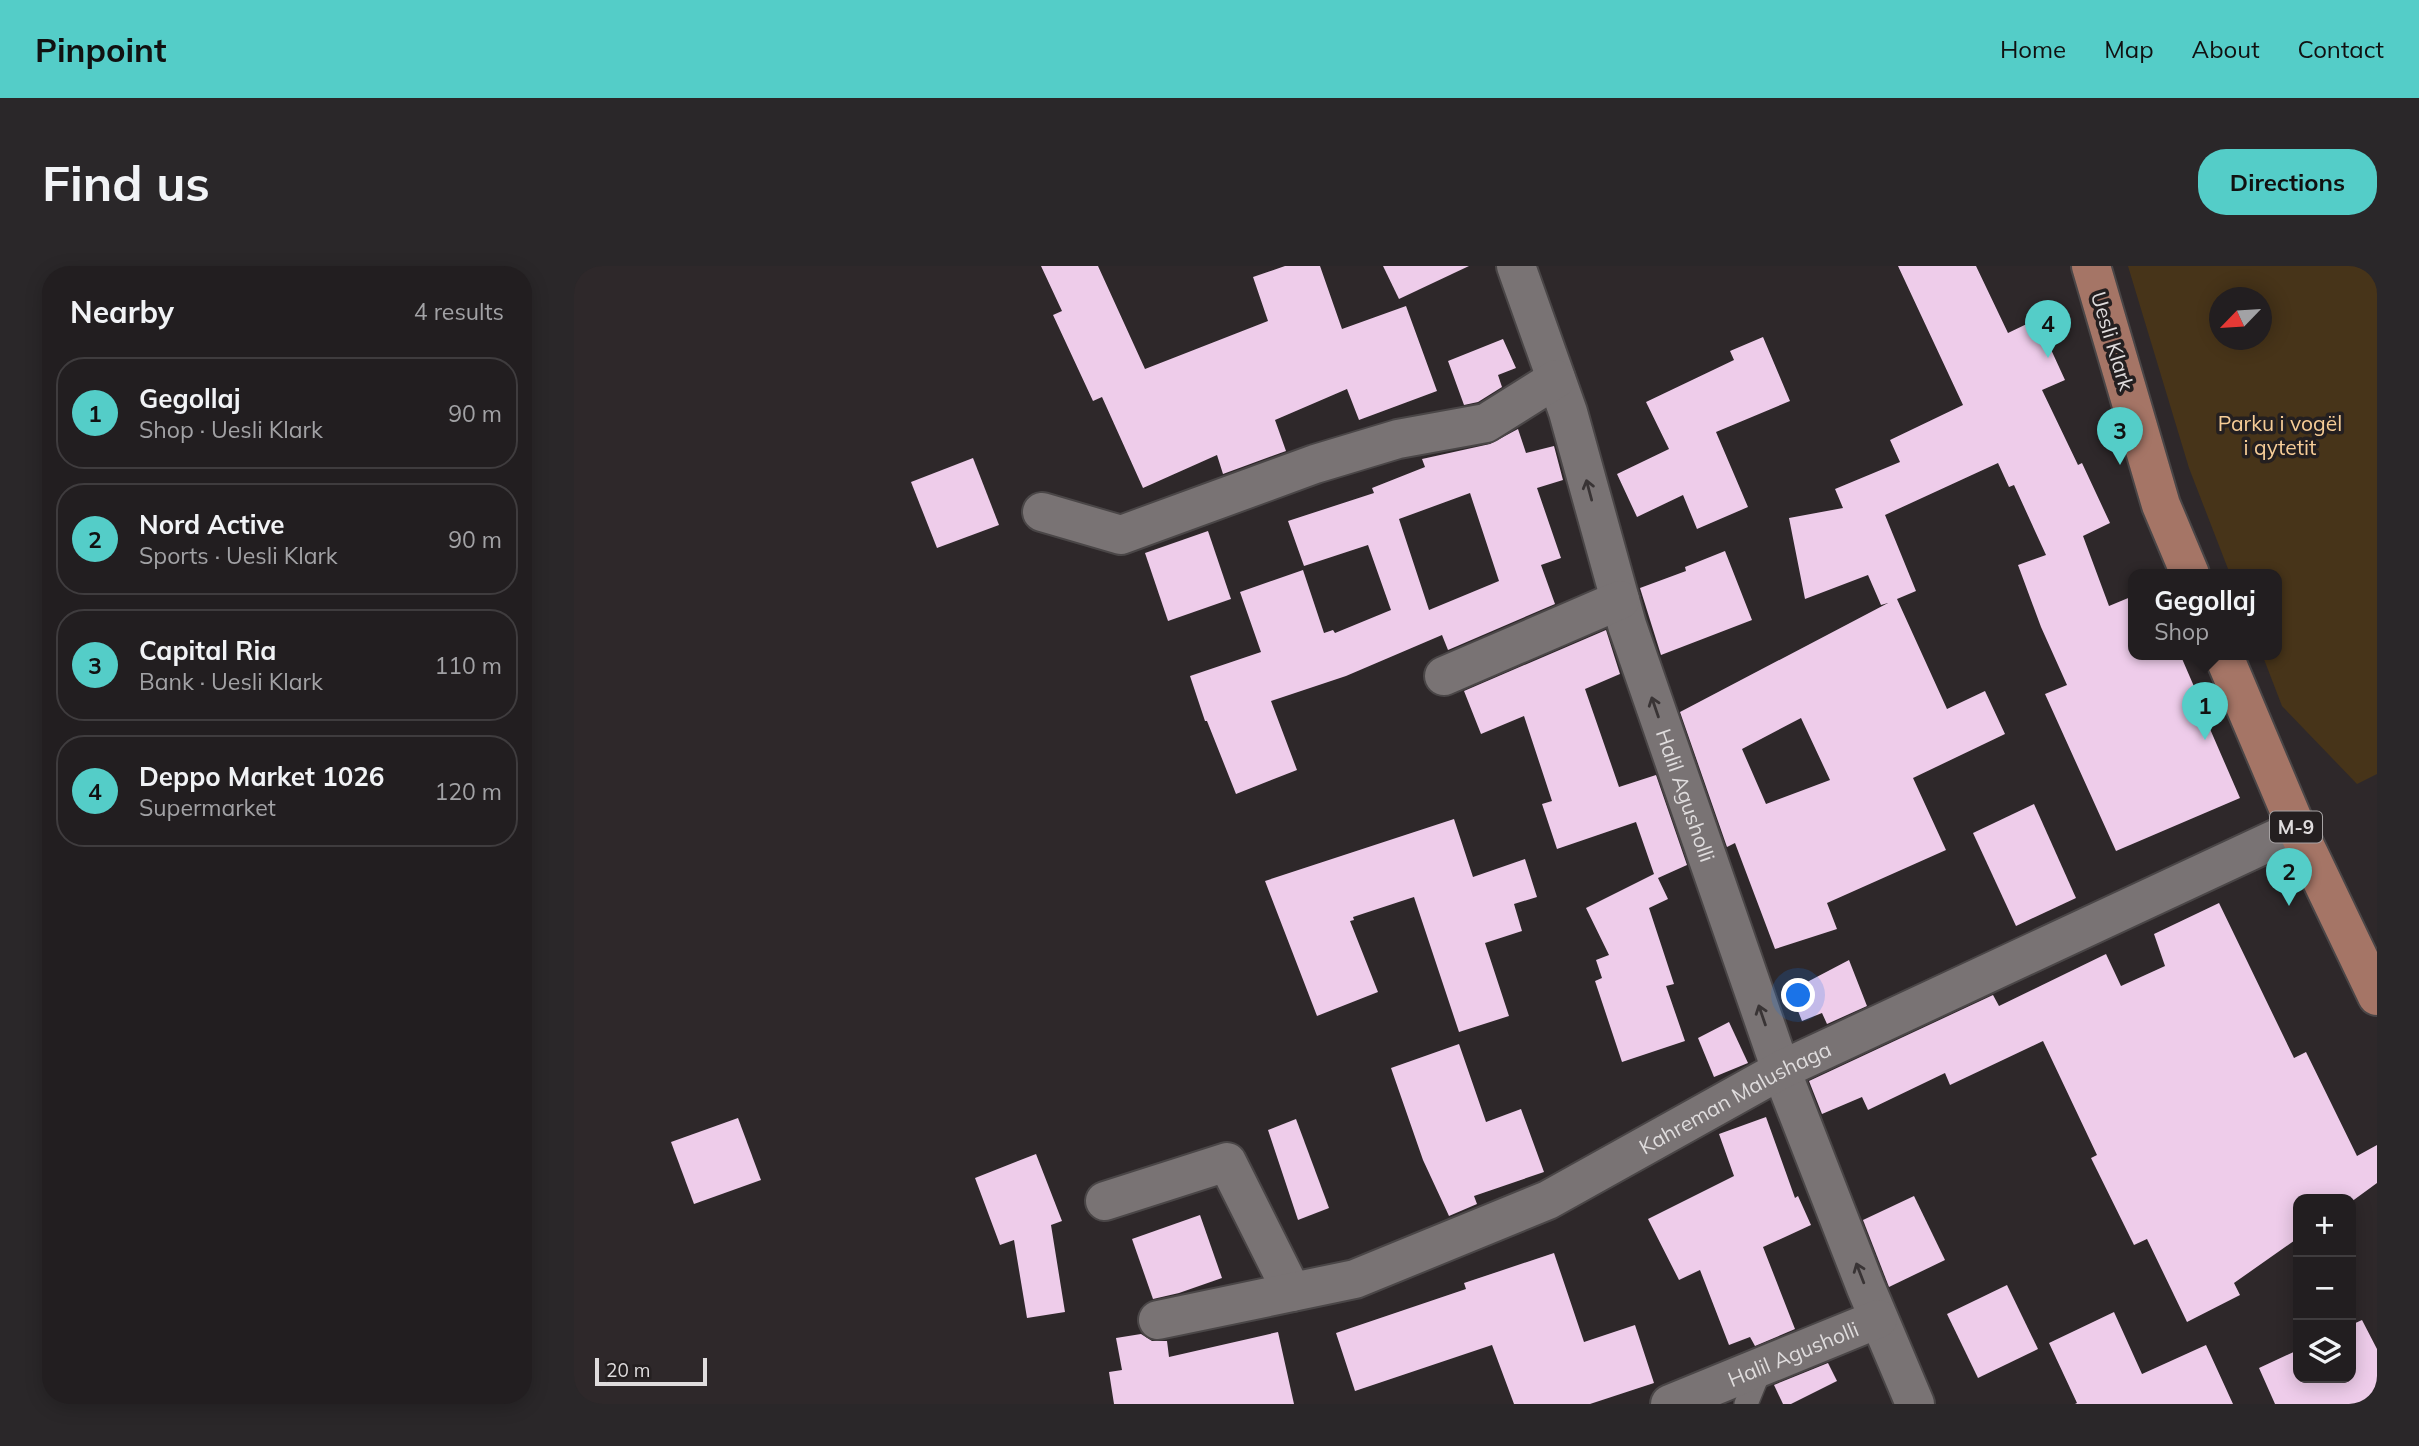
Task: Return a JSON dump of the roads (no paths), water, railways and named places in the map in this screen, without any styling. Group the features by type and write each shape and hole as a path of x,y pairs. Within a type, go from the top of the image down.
{"main road":[{"name":"Uesli Klark","path":"2091,266 2161,505 2188,569"},
{"name":"M-9","path":"2226,660 2297,828 2377,996"}],"street":[{"name":"Halil Agusholli","path":"1516,266 1568,412 1620,600 1781,1070 1878,1318 1915,1404"},
{"path":"1042,512 1121,536 1315,464 1398,439 1486,423 1556,379"},
{"path":"1444,676 1620,600"},
{"name":"Kahreman Malushaga","path":"1158,1320 1355,1279 1548,1200 1781,1070 2297,828"},
{"path":"1105,1201 1227,1162 1292,1292"},
{"name":"Halil Agusholli","path":"1670,1404 1878,1318"}],"lane":[{"path":"1746,1404 1761,1367"}],"place":[{"name":"Deppo Market 1026","path":"2048,358"},
{"name":"Capital Ria","path":"2120,465"},
{"name":"Gegollaj","path":"2205,740"},
{"name":"Nord Active","path":"2289,906"}],"park label":[{"name":"Parku i vogël i qytetit","path":"2280,435"}]}
